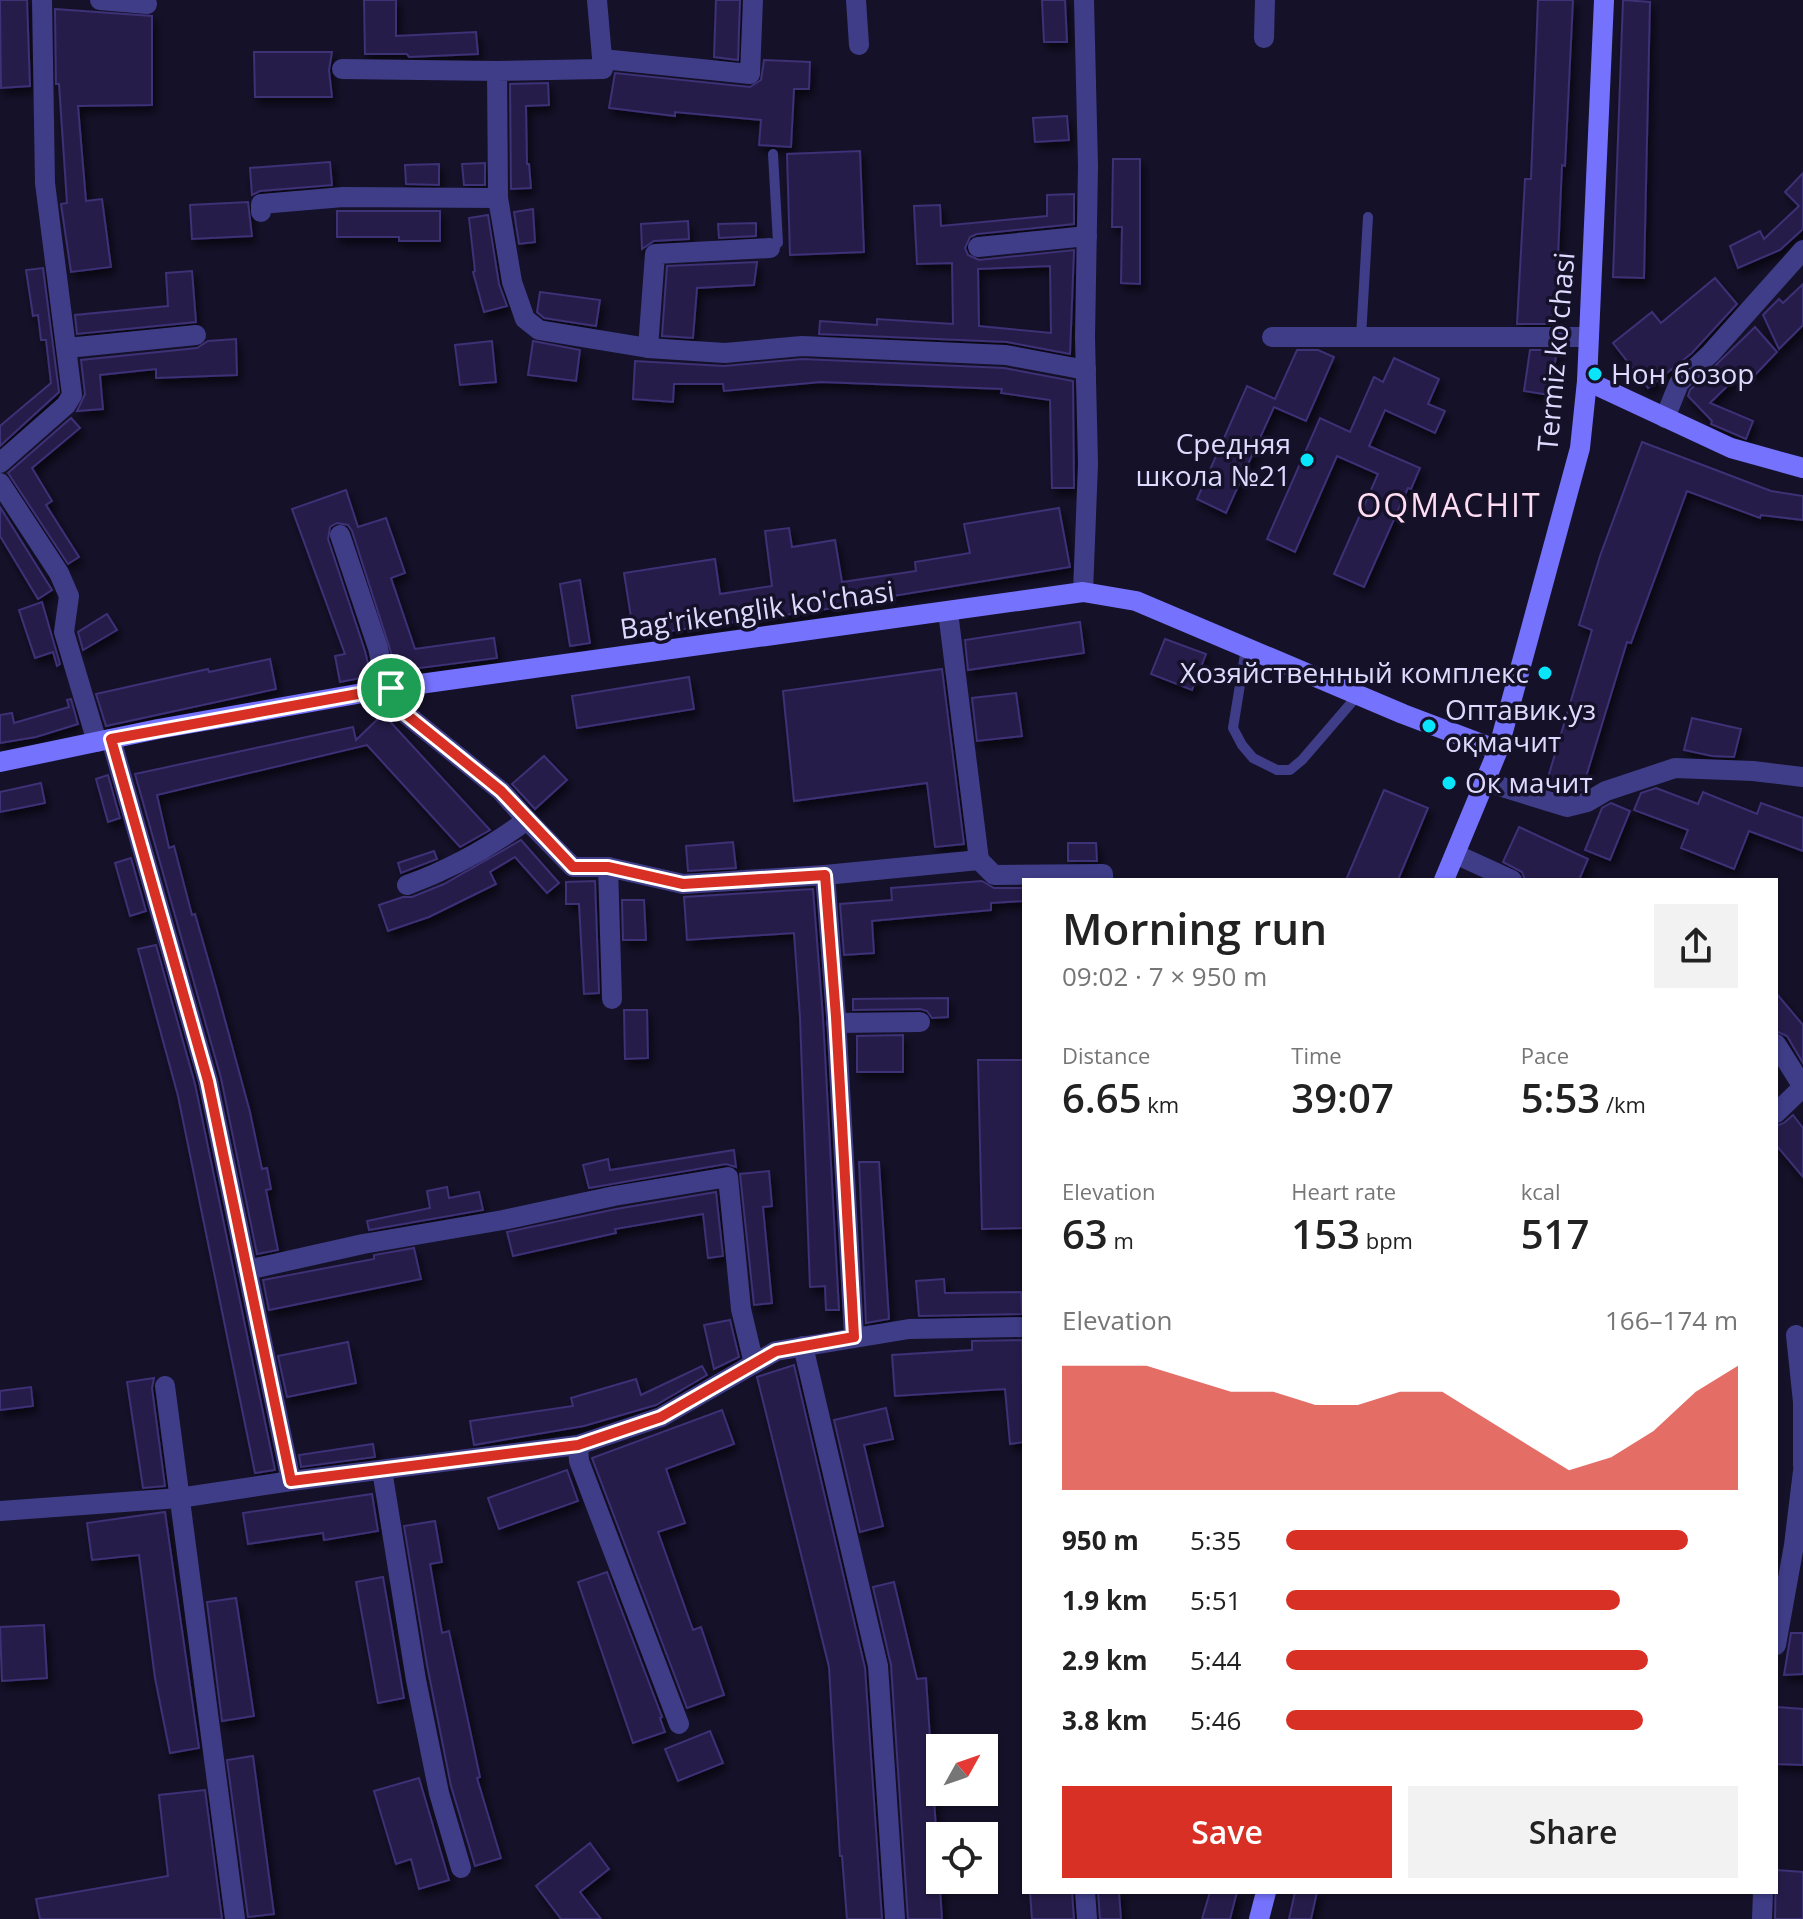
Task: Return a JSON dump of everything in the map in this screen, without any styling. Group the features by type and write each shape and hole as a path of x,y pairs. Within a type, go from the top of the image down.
{"main road":[{"name":"Termiz ko'chasi","path":"1445,878 1498,750 1580,448 1587,381 1604,0"},
{"path":"1587,381 1731,448 1803,468"},
{"name":"Bag'rikenglik ko'chasi","path":"0,762 391,688 1083,592 1136,601 1358,695 1498,750"},
{"path":"1259,1919 1265,1894"}],"street":[{"path":"0,463 66,405 72,395 45,183 42,0"},
{"path":"100,0 147,4"},
{"path":"342,69 603,69 597,0"},
{"path":"602,59 750,74 753,0"},
{"path":"856,0 859,45"},
{"path":"1083,592 1088,464 1088,166 1084,0"},
{"path":"1264,38 1265,0"},
{"path":"497,71 498,198 512,282 525,319 539,330 648,348 725,353 802,346 1006,355 1086,370"},
{"path":"261,212 261,204 343,197 498,198"},
{"path":"978,247 1087,236"},
{"path":"648,348 655,254 770,248"},
{"path":"1665,418 1679,383 1711,353 1803,250"},
{"path":"67,348 196,335"},
{"path":"1272,337 1589,337"},
{"path":"0,483 59,573 69,596 64,632 104,741 208,1081 291,1481"},
{"path":"340,535 391,688 402,711 501,791 573,867 608,867 683,884 825,875 979,860"},
{"path":"948,612 979,860 994,875 1103,874 1103,878"},
{"path":"1486,782 1567,807 1675,768 1753,771 1803,777"},
{"path":"407,885 494,845 527,820"},
{"path":"1455,854 1508,878"},
{"path":"608,867 612,999"},
{"path":"825,875 854,1337"},
{"path":"836,1023 920,1022"},
{"path":"1778,1047 1803,1087 1778,1111"},
{"path":"247,1270 363,1244 728,1177 741,1309 754,1364"},
{"path":"0,1511 179,1498 578,1445 661,1417 776,1351 909,1329 1022,1327"},
{"path":"1778,1622 1803,1468 1803,1402 1792,1335"},
{"path":"803,1346 878,1666 895,1919"},
{"path":"165,1386 235,1919"},
{"path":"578,1445 579,1461 679,1724"},
{"path":"382,1470 416,1680 439,1793 461,1868"},
{"path":"1085,1894 1087,1919"},
{"path":"1762,1919 1763,1894"}],"lane":[{"path":"770,248 778,243 773,154"},
{"path":"1361,337 1368,217"},
{"path":"1246,648 1233,728 1253,758 1277,770 1290,770 1302,760 1358,695"}],"building":[{"path":"0,0 27,0 30,86 1,88"},
{"path":"364,0 396,0 396,36 476,32 478,54 409,57 407,54 365,54"},
{"path":"716,0 740,0 738,60 714,57"},
{"path":"1042,0 1065,0 1067,42 1044,42"},
{"path":"1538,0 1573,0 1555,324 1517,324 1525,179 1531,179"},
{"path":"1623,0 1650,2 1644,278 1613,277"},
{"path":"55,9 152,16 152,105 78,106 86,201 102,199 111,267 71,272 61,204 67,203 59,84 56,84"},
{"path":"254,52 332,52 329,70 332,97 255,97"},
{"path":"764,60 810,62 809,89 794,89 791,147 759,145 761,120 675,112 675,116 609,108 615,73 750,87 761,80"},
{"path":"548,83 549,105 526,106 527,164 531,188 511,189 510,84"},
{"path":"1067,116 1069,140 1035,142 1033,118"},
{"path":"860,151 864,252 790,255 787,154"},
{"path":"1113,159 1140,159 1140,284 1121,283 1122,227 1112,227"},
{"path":"330,162 332,185 260,191 252,195 250,168"},
{"path":"485,163 485,185 464,185 462,164"},
{"path":"439,164 439,185 406,184 405,165"},
{"path":"1803,173 1803,229 1780,250 1738,268 1730,246 1760,231 1764,239 1799,206 1785,192"},
{"path":"1074,194 1074,224 977,234 970,237 965,248 968,255 979,260 1074,250 1070,354 1007,342 819,334 820,321 877,325 877,319 953,324 952,263 917,264 914,206 940,205 941,226 1047,216 1047,195","holes":["1050,266 1051,333 979,326 978,269"]},
{"path":"248,202 252,236 192,239 190,205"},
{"path":"533,209 535,242 519,244 514,212"},
{"path":"337,211 440,211 440,241 399,241 399,237 337,237"},
{"path":"488,215 499,284 507,306 484,312 473,272 469,218"},
{"path":"688,221 689,239 654,241 642,249 641,224"},
{"path":"756,223 756,236 719,238 718,224"},
{"path":"757,262 754,285 697,288 693,338 662,336 667,266"},
{"path":"43,268 59,392 0,446 0,426 51,383 46,340 41,340 38,315 33,316 26,270"},
{"path":"192,271 196,322 77,334 75,315 168,306 166,273"},
{"path":"1715,278 1737,304 1692,353 1648,388 1613,343 1652,312 1661,323"},
{"path":"1803,284 1803,325 1779,349 1763,315 1779,299 1783,303"},
{"path":"540,292 600,300 596,326 544,318 537,312"},
{"path":"1755,327 1777,352 1755,375 1747,367 1710,403 1753,421 1746,439 1711,424 1712,421 1688,396 1690,390"},
{"path":"236,339 237,375 156,378 156,369 100,375 103,409 77,411 85,394 81,360 197,348 208,341"},
{"path":"492,341 496,382 460,385 455,345"},
{"path":"533,341 580,350 576,381 528,375"},
{"path":"1297,350 1318,350 1334,357 1306,421 1274,407 1226,513 1197,499 1247,386 1275,399"},
{"path":"1530,350 1557,350 1550,395 1524,391"},
{"path":"1394,358 1439,379 1428,404 1445,411 1435,433 1385,410 1369,446 1420,468 1364,587 1334,574 1378,474 1337,456 1295,552 1267,539 1320,418 1350,432 1374,377 1383,382"},
{"path":"802,359 1004,368 1073,381 1074,488 1052,488 1050,400 1001,393 1002,389 821,382 724,391 723,384 674,384 673,402 633,399 635,361 724,366"},
{"path":"71,418 80,428 32,468 52,501 46,505 79,557 68,564 8,473"},
{"path":"1642,442 1771,491 1803,496 1803,520 1761,515 1760,518 1687,491 1631,643 1627,642 1582,790 1573,792 1546,784 1592,630 1579,625 1600,556"},
{"path":"346,490 358,527 386,518 405,573 391,578 415,649 494,638 497,658 397,671 352,531 348,525 337,523 330,527 328,539 371,676 340,682 335,656 345,654 292,509"},
{"path":"0,507 52,590 38,599 0,536"},
{"path":"1059,508 1070,567 856,602 856,605 634,636 624,573 715,559 720,594 772,586 765,531 789,528 792,547 835,540 842,582 916,571 915,562 970,553 964,524"},
{"path":"580,580 590,643 570,646 560,584"},
{"path":"42,602 60,664 57,666 53,652 35,658 19,610"},
{"path":"107,614 117,630 83,650 78,632"},
{"path":"1080,622 1084,653 968,670 965,640"},
{"path":"1165,639 1206,654 1192,690 1151,674"},
{"path":"270,659 276,689 106,726 96,694 208,669 209,672"},
{"path":"942,669 964,844 935,847 927,783 794,801 783,691"},
{"path":"689,677 694,709 577,728 572,696"},
{"path":"1016,693 1022,736 977,741 972,698"},
{"path":"71,699 78,724 36,737 0,743 0,715 12,713 14,723 69,707 67,700"},
{"path":"383,714 490,830 460,847 367,745 157,795 169,848 174,846 192,915 195,914 216,987 262,1169 267,1168 271,1189 266,1190 278,1250 257,1254 221,1078 135,774 353,727 356,740"},
{"path":"1692,718 1741,729 1734,757 1684,750"},
{"path":"544,756 567,780 535,809 512,784"},
{"path":"108,775 120,818 108,822 96,779"},
{"path":"41,783 45,803 0,812 0,792"},
{"path":"1656,788 1698,804 1703,792 1757,814 1761,803 1803,818 1803,851 1749,831 1734,869 1681,848 1688,830 1634,810 1641,793"},
{"path":"1384,790 1428,808 1399,878 1347,878"},
{"path":"1611,803 1630,811 1610,860 1585,850 1602,808"},
{"path":"1519,827 1588,859 1580,878 1524,878 1522,872 1503,862"},
{"path":"521,840 559,883 547,893 515,857 490,872 496,884 429,917 388,931 379,905 412,897 444,884"},
{"path":"733,842 736,868 688,871 686,846"},
{"path":"1068,843 1096,843 1097,861 1068,861"},
{"path":"434,851 437,859 401,873 398,863"},
{"path":"131,858 146,911 130,916 115,863"},
{"path":"595,881 599,993 584,994 579,904 566,904 566,882"},
{"path":"982,881 994,888 1022,888 1022,901 991,903 991,910 872,921 874,953 844,955 840,904 892,900 891,888"},
{"path":"813,889 839,1310 826,1310 825,1286 810,1287 794,933 687,940 684,897"},
{"path":"622,900 644,900 646,940 623,940"},
{"path":"156,945 195,1084 275,1470 255,1473 178,1096 138,949"},
{"path":"1778,995 1803,1025 1803,1063 1787,1036 1778,1032"},
{"path":"948,998 948,1017 932,1018 927,1011 920,1009 853,1010 853,999"},
{"path":"624,1010 647,1010 648,1058 625,1059"},
{"path":"903,1035 903,1072 857,1072 857,1036"},
{"path":"978,1060 1022,1060 1022,1228 982,1229"},
{"path":"1793,1115 1803,1128 1803,1177 1778,1147 1778,1125"},
{"path":"734,1150 736,1167 726,1164 589,1188 583,1165 608,1159 610,1170"},
{"path":"859,1162 879,1162 889,1319 866,1323"},
{"path":"769,1171 772,1206 763,1207 772,1303 754,1305 740,1174"},
{"path":"447,1187 449,1198 479,1192 483,1210 369,1230 367,1221 430,1208 427,1191"},
{"path":"716,1192 723,1256 708,1258 703,1214 615,1229 616,1233 513,1256 507,1232"},
{"path":"414,1248 421,1279 269,1310 263,1280 374,1259 374,1255"},
{"path":"944,1279 945,1293 1021,1292 1022,1314 919,1316 916,1281"},
{"path":"730,1320 739,1357 714,1369 704,1325"},
{"path":"1022,1340 1022,1442 1010,1444 1005,1389 895,1396 892,1355 972,1350 972,1341"},
{"path":"348,1342 356,1383 287,1397 278,1356"},
{"path":"794,1365 865,1668 882,1919 847,1919 840,1856 829,1667 757,1377"},
{"path":"702,1366 707,1375 656,1405 584,1426 474,1445 470,1421 573,1406 571,1398 636,1379 641,1395"},
{"path":"154,1378 152,1388 165,1486 143,1488 127,1382"},
{"path":"31,1387 33,1406 0,1410 0,1391"},
{"path":"886,1408 893,1439 864,1445 883,1526 860,1532 834,1420"},
{"path":"722,1410 734,1444 666,1469 685,1523 658,1532 693,1630 701,1627 724,1695 687,1708 592,1458"},
{"path":"373,1444 375,1457 301,1467 299,1455"},
{"path":"567,1470 578,1501 499,1529 488,1498"},
{"path":"372,1494 378,1531 324,1540 323,1533 248,1544 243,1513"},
{"path":"165,1512 199,1748 170,1753 155,1678 139,1555 92,1560 87,1523"},
{"path":"435,1521 442,1562 430,1564 442,1633 449,1631 480,1777 477,1778 501,1858 475,1866 451,1786 404,1526"},
{"path":"607,1572 665,1732 633,1743 578,1582"},
{"path":"383,1577 404,1698 378,1703 356,1582"},
{"path":"894,1582 917,1679 926,1678 930,1734 926,1734 926,1806 934,1806 936,1822 926,1822 926,1894 940,1894 942,1919 908,1919 891,1665 873,1587"},
{"path":"236,1598 254,1716 222,1721 207,1602"},
{"path":"44,1625 47,1678 2,1681 0,1627"},
{"path":"1791,1633 1803,1633 1803,1674 1784,1675"},
{"path":"1778,1707 1803,1709 1803,1765 1778,1764"},
{"path":"710,1731 723,1763 678,1781 665,1749"},
{"path":"253,1756 274,1914 248,1917 227,1760"},
{"path":"419,1778 449,1880 419,1889 411,1859 396,1864 374,1791"},
{"path":"205,1790 222,1919 40,1919 36,1899 168,1876 159,1795"},
{"path":"590,1843 609,1869 580,1892 601,1919 561,1919 536,1886"},
{"path":"1778,1870 1803,1872 1803,1919 1775,1919"},
{"path":"1030,1894 1072,1894 1074,1919 1032,1919"},
{"path":"1098,1894 1119,1894 1121,1919 1100,1919"},
{"path":"1209,1894 1236,1894 1230,1919 1202,1919"},
{"path":"1295,1894 1317,1894 1311,1919 1289,1919"}],"place":[{"name":"Нон бозор","path":"1595,374"},
{"name":"Средняя школа №21","path":"1307,460"},
{"name":"Хозяйственный комплекс","path":"1545,673"},
{"name":"Оптавик.уз оқмачит","path":"1429,726"},
{"name":"Ок мачит","path":"1449,783"}],"district":[{"name":"OQMACHIT","path":"1449,506"}],"route":[{"path":"391,688 402,711 501,791 573,867 608,867 683,884 825,875 854,1337 776,1351 661,1417 578,1445 291,1481 208,1081 111,739 391,688"}]}
